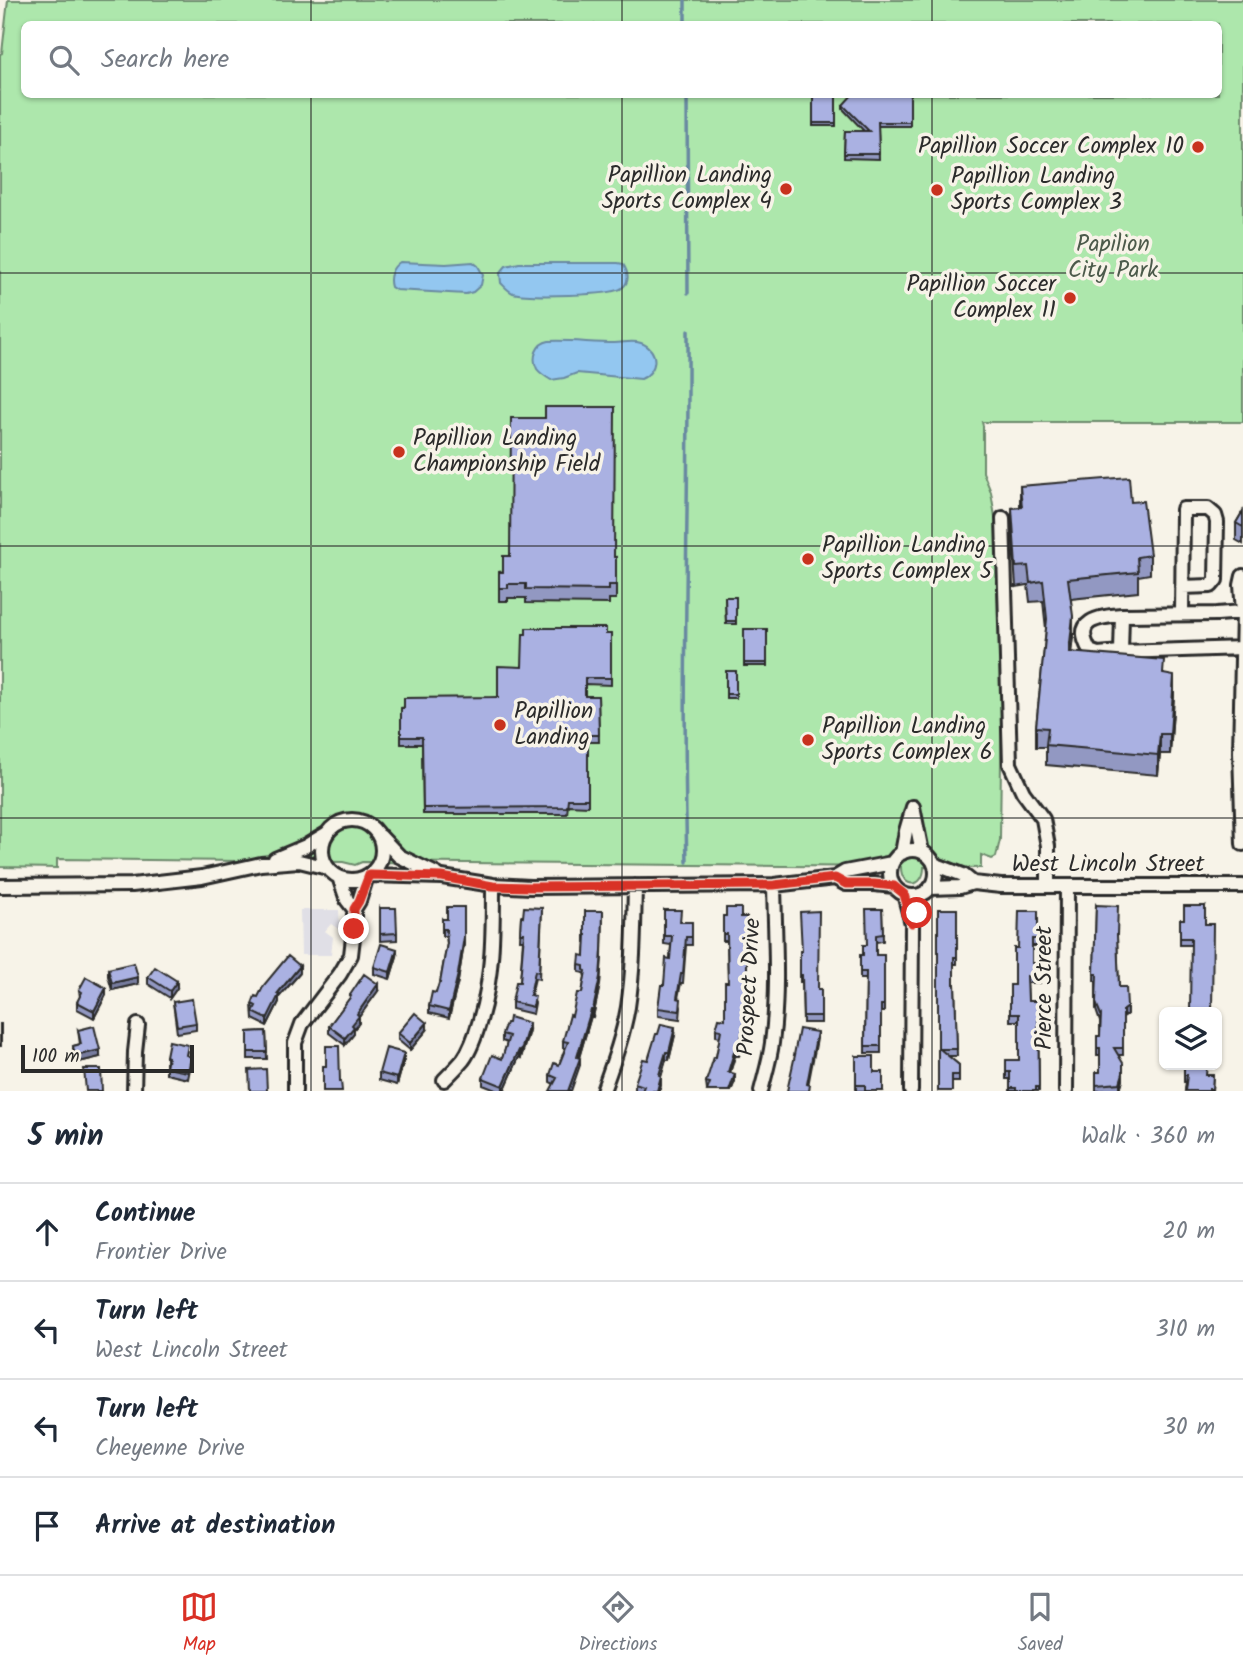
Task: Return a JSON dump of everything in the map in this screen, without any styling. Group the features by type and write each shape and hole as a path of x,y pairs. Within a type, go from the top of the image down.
{"street":[{"path":"1182,587 1211,586 1216,580 1217,522 1215,515 1208,509 1183,509 1182,587 1182,614"},
{"path":"1003,518 1010,764 1023,792 1043,819 1048,846 1048,886"},
{"path":"1243,576 1240,752 1243,844"},
{"path":"1242,648 1098,653 1090,651 1084,641 1085,629 1091,620 1100,617 1243,612"},
{"path":"1121,652 1122,615"},
{"path":"902,853 913,807 922,852"},
{"path":"261,864 306,846 326,834 336,824 349,820 370,825 399,856 442,877"},
{"path":"326,834 321,848 324,862 339,877 353,880 368,875 442,877 493,886 530,887 774,885 835,878 845,872 892,863"},
{"path":"295,1091 295,1043 302,1024 351,955 354,909 368,875 381,858 380,836"},
{"path":"911,1091 912,923 899,890 890,876 895,858 912,850 922,852 930,858 934,863 935,877 912,923"},
{"path":"0,886 132,886 191,879 261,864 299,861 328,868"},
{"name":"West Lincoln Street","path":"934,863 963,875 973,883"},
{"path":"339,877 347,900 354,909"},
{"path":"835,878 846,884 874,884 912,895 927,890"},
{"name":"West Lincoln Street","path":"927,890 973,883 1001,886 1243,886"},
{"name":"Prospect Drive","path":"761,1091 772,1044 776,948 774,885"},
{"path":"444,1080 463,1059 476,1034 484,1005 491,972 493,886"},
{"path":"603,1091 627,1009 634,952 635,886"},
{"name":"Pierce Street","path":"1066,1091 1067,886"},
{"path":"134,1091 138,1025"}],"shaded area":[{"path":"300,910 339,910 340,930 331,924 325,931 333,937 331,955 301,955"}],"green space":[{"name":"Papillion Landing","path":"8,0 1243,0 1243,422 982,422 983,472 991,492 996,523 1002,681 1000,840 996,857 992,859 981,855 981,868 924,867 920,879 912,884 905,879 901,867 362,862 355,865 343,862 57,859 57,868 0,867 0,54"}],"water":[{"path":"400,262 473,262 483,275 481,285 466,294 396,290 391,287 390,276"},
{"path":"519,263 618,263 623,264 628,279 622,288 603,293 513,293 501,283 500,273 506,266"},
{"path":"549,341 638,342 651,351 654,356 653,366 647,376 641,379 577,373 551,380 537,369 535,360 538,348"}],"building":[{"path":"813,98 836,98 836,123 813,123"},
{"path":"849,98 910,98 910,122 878,122 879,154 844,154 845,131 869,131 843,105"},
{"path":"545,407 615,407 616,585 609,585 609,590 526,589 526,584 508,584 508,588 499,588 503,556 510,556 511,418 545,418"},
{"path":"1129,477 1131,502 1143,501 1150,555 1137,557 1138,572 1068,579 1073,616 1069,652 1164,660 1163,674 1174,676 1170,734 1160,734 1158,755 1046,745 1048,728 1036,727 1047,619 1043,581 1030,583 1028,566 1016,567 1012,508 1022,507 1020,486"},
{"path":"1243,511 1243,527 1236,523"},
{"path":"725,597 736,597 736,621 726,621"},
{"name":"Papillion Landing","path":"526,628 606,628 606,634 611,634 611,678 585,678 585,696 598,696 599,735 588,735 588,799 568,799 567,807 423,808 422,737 401,737 401,708 404,708 404,698 498,697 498,666 522,667 523,634 526,634"},
{"path":"744,629 767,629 767,663 744,663"},
{"path":"726,671 736,671 736,694 726,694"},
{"path":"1096,905 1118,906 1119,987 1126,987 1127,1007 1123,1010 1123,1048 1114,1048 1123,1063 1120,1083 1096,1085 1096,1072 1100,1072 1097,1036 1100,1036 1101,1015 1096,1003 1097,974 1094,974"},
{"path":"1184,906 1205,906 1205,924 1213,924 1212,1007 1190,1007 1191,938 1180,938 1180,919 1184,919"},
{"path":"447,907 464,907 464,937 449,1011 429,1006 432,992 436,993 440,983 447,943 442,919 447,919"},
{"path":"524,907 542,908 539,972 535,971 530,995 535,996 533,1007 512,1002 516,982 520,982 524,933 520,933"},
{"path":"380,908 396,908 397,933 380,934"},
{"path":"726,908 741,908 741,917 747,917 747,1009 739,1049 735,1049 728,1072 735,1074 729,1091 707,1091 710,1083 706,1082 716,1057 721,1030 716,1029 719,1018 725,1019 725,982 728,982 727,934 723,934 723,916 726,916"},
{"path":"866,909 882,909 883,934 876,935 876,955 884,955 881,1046 865,1046 866,972 860,972 860,955 863,955 863,945 867,945"},
{"path":"938,909 957,909 954,984 957,1049 940,1049 959,1065 959,1075 952,1075 952,1091 938,1091"},
{"path":"664,910 681,910 680,922 692,922 692,937 686,937 683,974 677,998 681,999 680,1011 658,1008 661,985 664,985 666,958 670,959 672,936 664,936"},
{"path":"585,911 603,911 600,977 593,1010 577,1057 580,1058 568,1091 550,1091 557,1078 550,1075 554,1063 559,1065 568,1042 563,1041 570,1015 572,1016 577,993 582,993 586,971 584,966 579,965 580,955 585,956"},
{"path":"819,911 818,989 821,989 821,1016 803,1016 800,912"},
{"path":"1019,911 1038,911 1038,939 1032,939 1032,963 1039,963 1040,976 1027,976 1028,1001 1038,1001 1039,1087 1036,1087 1036,1091 1016,1091 1016,1088 1010,1088 1010,1072 1006,1072 1006,1060 1019,1060 1019,1014 1010,1014 1010,985 1014,985 1014,948 1018,948"},
{"path":"381,944 397,949 390,972 374,967"},
{"path":"288,956 300,966 277,994 279,995 267,1019 253,1012 256,1006 252,1004 255,996 258,997 264,985"},
{"path":"134,963 138,977 112,983 108,969"},
{"path":"155,967 177,981 170,991 148,977"},
{"path":"364,974 378,984 357,1014 359,1016 352,1025 354,1027 345,1038 329,1026"},
{"path":"86,977 106,988 94,1011 77,1002 82,992 79,990"},
{"path":"192,999 196,1023 177,1026 173,1002"},
{"path":"415,1013 427,1023 410,1043 398,1033"},
{"path":"509,1017 529,1023 521,1051 519,1050 503,1086 483,1078 492,1055 502,1059 509,1036 502,1034"},
{"path":"661,1024 675,1027 669,1052 666,1052 657,1091 642,1091 644,1086 635,1083 643,1059 648,1060"},
{"path":"94,1026 100,1050 75,1056 73,1046 81,1044 78,1030"},
{"path":"799,1029 817,1032 807,1084 810,1085 809,1091 787,1091 795,1055"},
{"path":"266,1031 267,1052 248,1052 248,1032"},
{"path":"169,1041 188,1045 186,1055 191,1057 188,1072 166,1068"},
{"path":"326,1046 339,1046 342,1091 323,1091"},
{"path":"386,1048 404,1053 397,1078 379,1073"},
{"path":"856,1056 874,1056 874,1072 883,1072 883,1091 865,1091 865,1085 856,1085"},
{"path":"84,1069 101,1069 102,1091 86,1091"},
{"path":"266,1069 267,1091 250,1091 249,1070"},
{"path":"1184,1070 1206,1070 1206,1075 1213,1075 1212,1089 1185,1091 1187,1075 1184,1075"}],"waterway":[{"path":"685,0 685,21"},
{"path":"687,98 688,293"},
{"path":"687,862 685,729 688,331"}],"place":[{"name":"Papillion Soccer Complex 10","path":"1198,147"},
{"name":"Papillion Landing Sports Complex 4","path":"786,189"},
{"name":"Papillion Landing Sports Complex 3","path":"937,190"},
{"name":"Papillion Soccer Complex 11","path":"1070,298"},
{"name":"Papillion Landing Championship Field","path":"399,452"},
{"name":"Papillion Landing Sports Complex 5","path":"808,559"},
{"name":"Papillion Landing","path":"500,725"},
{"name":"Papillion Landing Sports Complex 6","path":"808,740"}],"route":[{"path":"354,929 354,909 369,875 442,877 493,886 530,887 774,885 835,878 846,884 894,886 904,894 912,923 917,913"}],"park label":[{"name":"Papilion City Park","path":"1113,258"}]}
